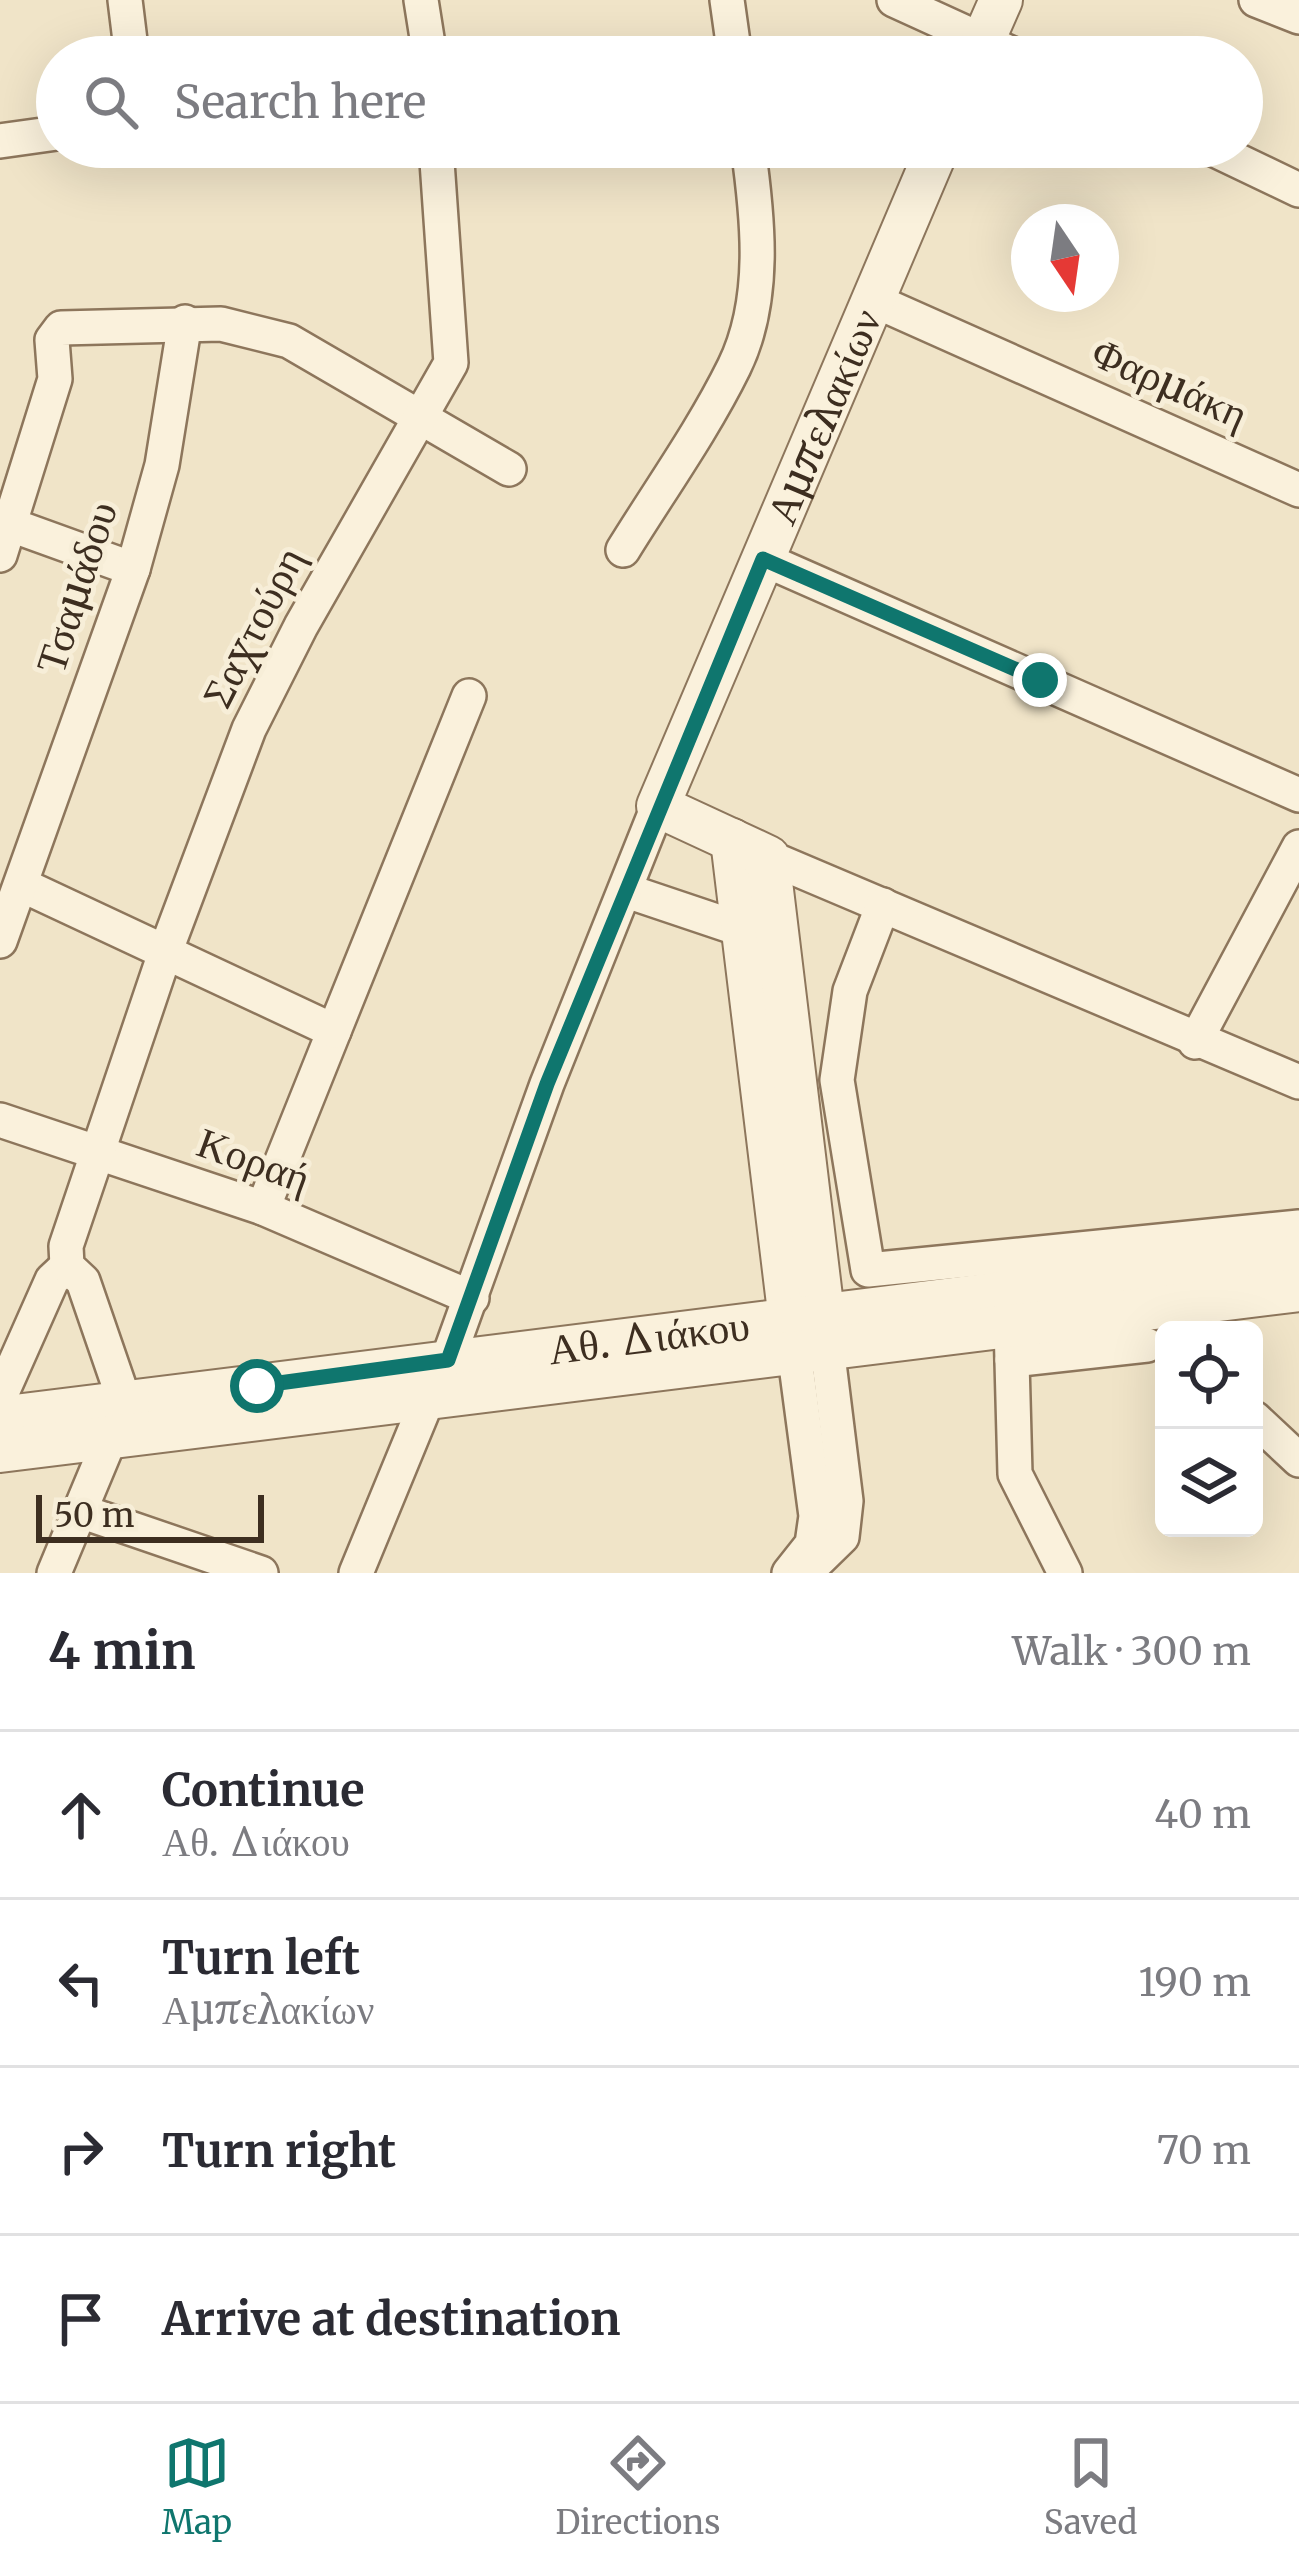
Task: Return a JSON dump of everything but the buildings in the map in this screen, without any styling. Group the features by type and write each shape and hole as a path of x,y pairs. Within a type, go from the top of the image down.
{"street":[{"path":"125,0 129,36"},
{"path":"421,0 427,36"},
{"path":"727,0 732,36"},
{"path":"894,0 964,36"},
{"path":"995,36 1001,0"},
{"path":"1256,0 1299,17"},
{"path":"0,141 36,136"},
{"name":"Σαχτούρη","path":"0,1397 52,1280 67,1266 66,1246 166,950 249,729 451,363 437,168"},
{"path":"623,550 736,364 756,273 758,218 751,168"},
{"name":"Αμπελακίων","path":"356,1573 472,1298 547,1084 658,806 929,168"},
{"path":"1253,168 1299,190"},
{"name":"Φαρμάκη","path":"873,299 1299,490"},
{"path":"133,569 3,534 55,379 56,330 185,322 221,324 290,341 509,469"},
{"name":"Τσαμάδου","path":"0,940 133,569 162,465 185,322"},
{"path":"763,559 1299,795"},
{"path":"263,1208 470,696"},
{"path":"658,806 1195,1042 1299,1082"},
{"path":"1195,1042 1299,847"},
{"path":"750,849 743,930 808,1332 845,1501 842,1537 805,1573"},
{"path":"750,849 808,1332 816,1516 812,1544 789,1573"},
{"path":"22,885 334,1031"},
{"path":"627,891 743,930"},
{"path":"883,905 850,991 837,1080 868,1270 1299,1227"},
{"name":"Κοραή","path":"0,1120 263,1208 472,1298"},
{"name":"Αθ. Διάκου","path":"0,1451 117,1421 808,1332 1299,1256"},
{"path":"54,1573 117,1421 83,1281 67,1266"},
{"name":"Αθ. Διάκου","path":"808,1332 1011,1342 1154,1336 1299,1290"},
{"path":"1011,1342 1015,1474 1065,1573"},
{"name":"Αθ. Διάκου","path":"0,1418 117,1421"},
{"path":"1263,1426 1299,1460"},
{"path":"80,1511 261,1573"}],"route":[{"path":"257,1386 448,1360 547,1084 763,559 1040,680"}]}
